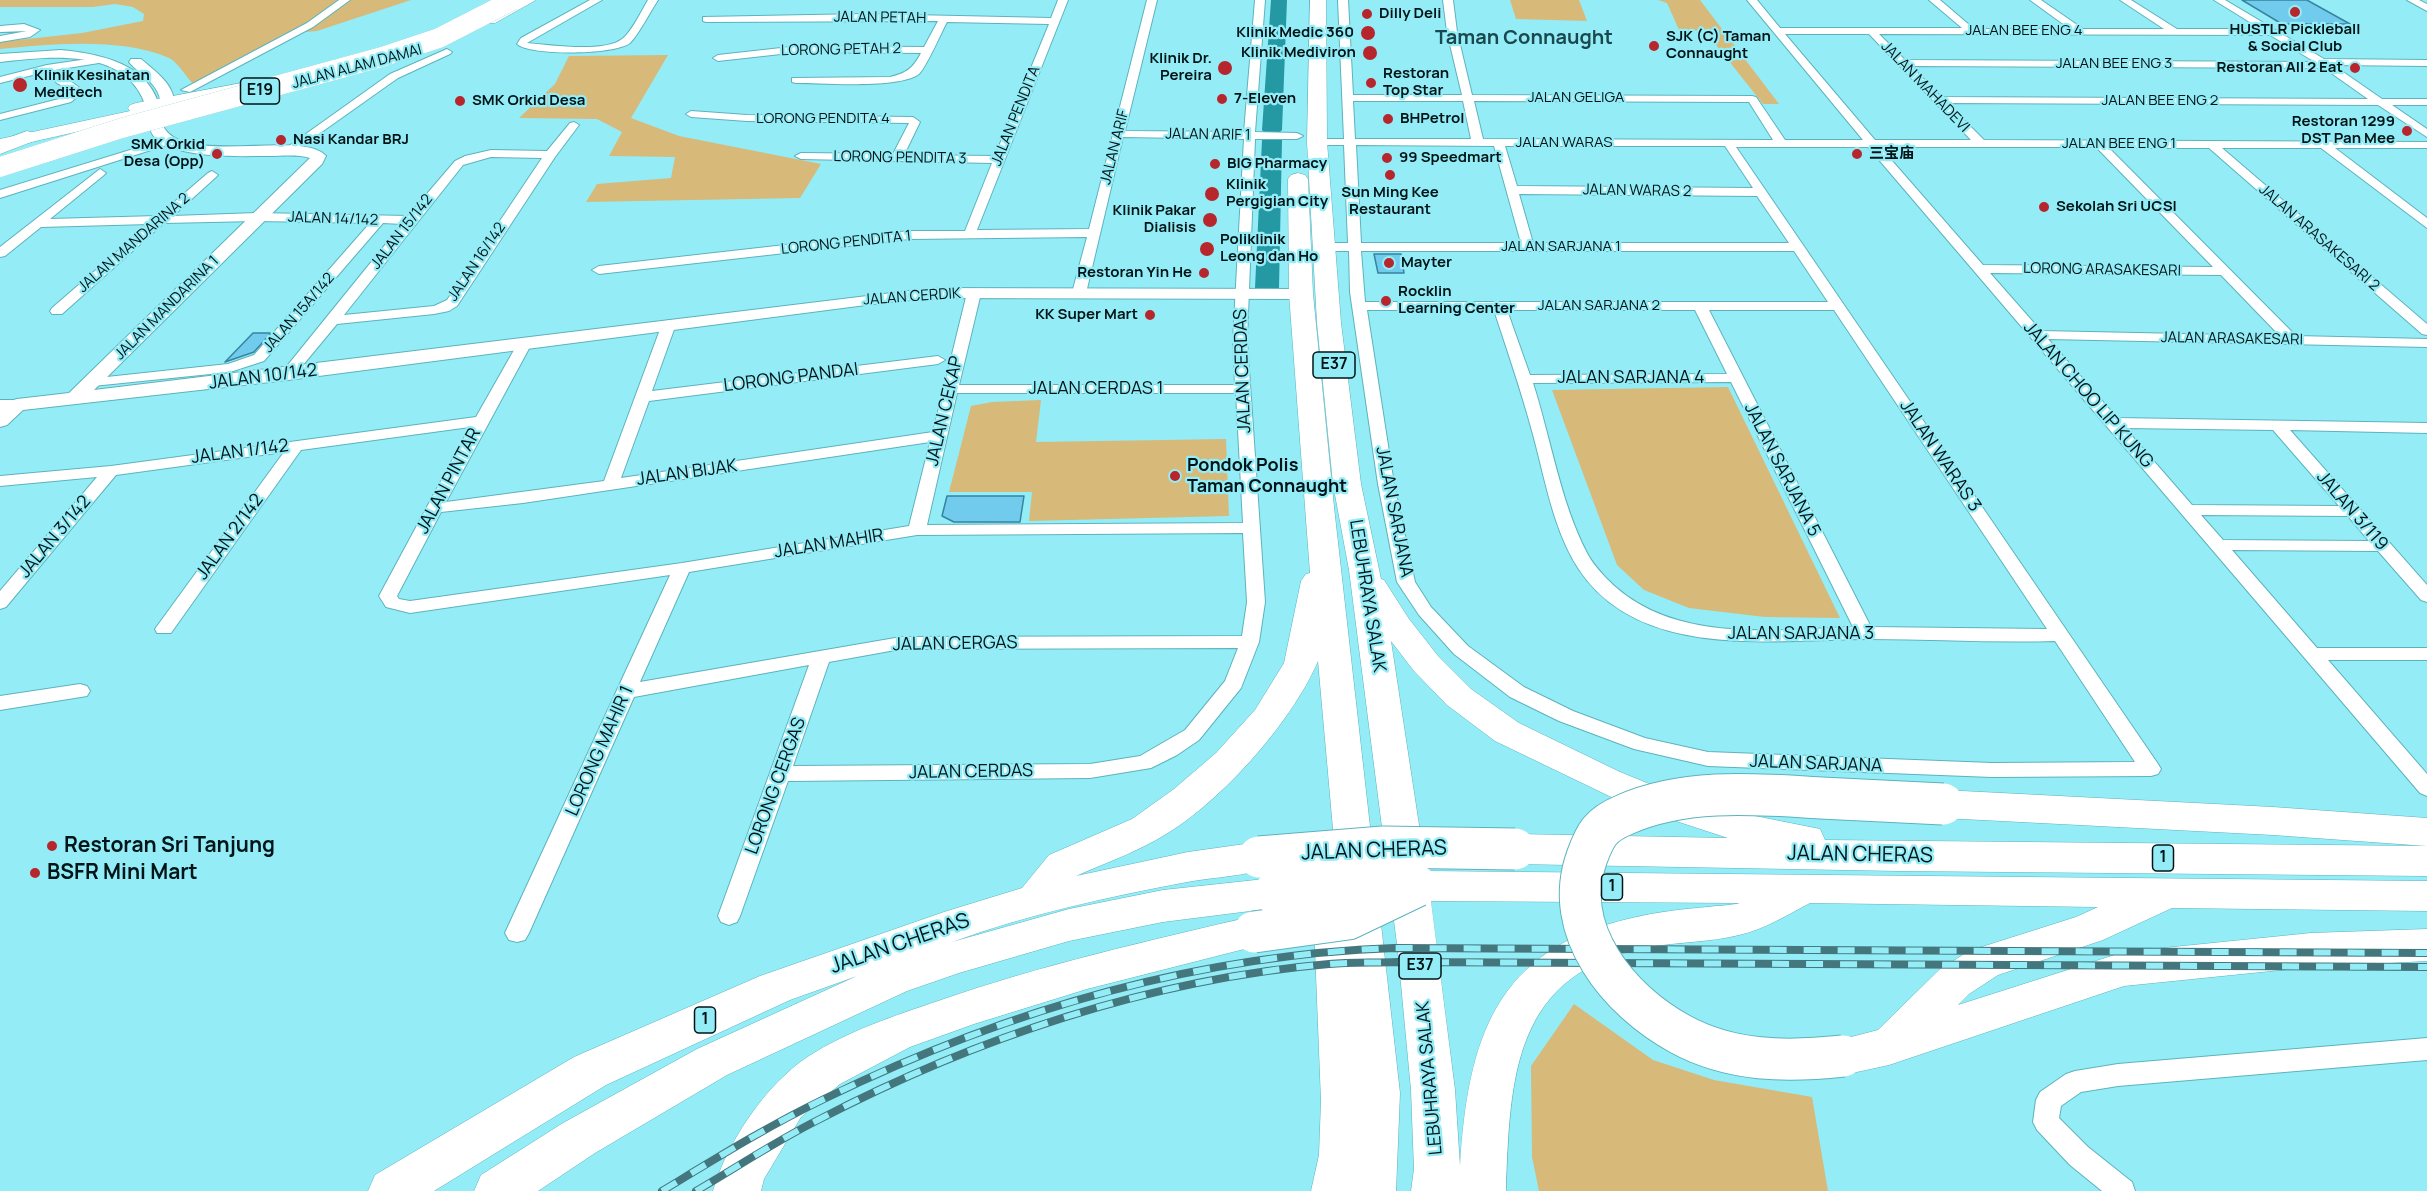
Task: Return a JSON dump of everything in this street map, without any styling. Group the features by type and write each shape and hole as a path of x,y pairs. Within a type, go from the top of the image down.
{"highway":[{"name":"E19","path":"0,174 128,131 387,58 442,38 514,0"},
{"name":"E19","path":"0,167 122,128 382,57 439,38 514,0"},
{"name":"LEBUHRAYA SALAK","path":"1300,0 1307,139 1322,247 1347,484 1364,570 1418,952 1433,1090 1437,1169 1435,1191"},
{"name":"LEBUHRAYA SALAK","path":"1318,0 1307,139 1301,294 1378,1093 1372,1191"},
{"path":"0,158 128,131"},
{"path":"0,146 27,137"},
{"path":"1035,900 1063,865 1145,829 1187,799 1229,762 1267,719 1301,663 1324,549"},
{"path":"1364,570 1389,616 1414,649 1450,688 1505,730 1606,781 1674,809 1736,826 1899,856"},
{"path":"1335,1191 1342,1155 1343,1101 1327,787 1340,715"},
{"path":"2427,832 2273,820 1770,795 1709,796 1649,805 1621,816 1596,833 1581,873 1582,916 1595,955 1618,987 1648,1013 1679,1034 1711,1048 1744,1057 1795,1061 1843,1056 1888,1046 2124,969 2311,950 2427,945"},
{"name":"JALAN CHERAS","path":"393,1190 601,1066 776,988 958,923 1035,900 1188,867 1259,857 1383,847 1899,856 2427,861"},
{"path":"737,1191 742,1172 785,1103 824,1070 885,1039 971,1007 1087,972 1254,932 1348,919 1417,886"},
{"name":"JALAN CHERAS","path":"498,1191 579,1137 712,1062 892,980 956,957 1069,925 1163,906 1274,893 1417,886 1807,888 2427,896"},
{"path":"1482,1191 1484,1143 1497,1057 1507,1026 1522,1001 1546,974 1600,943 1628,935 1683,925 1741,919 1807,888"},
{"path":"1888,1046 1954,982 1984,963 2089,929 2164,894"}],"main road":[{"name":"JALAN ALAM DAMAI","path":"0,137 55,125 160,118 210,98 402,49 453,30 514,0"},
{"name":"JALAN ALAM DAMAI","path":"210,98 290,86 444,47 529,0"},
{"path":"161,83 210,98"},
{"path":"55,125 120,101 144,87"},
{"path":"27,137 107,120 160,118 166,122 210,98"}],"street":[{"path":"186,90 310,25 345,0"},
{"path":"597,0 524,40 522,44 581,48 620,44 626,40 653,0"},
{"name":"JALAN PENDITA","path":"970,233 1063,0"},
{"name":"JALAN ARIF","path":"1079,293 1152,0"},
{"name":"JALAN CERDAS","path":"780,774 1090,771 1144,763 1170,750 1192,735 1234,683 1250,642 1256,602 1241,389 1241,294 1244,275 1249,135 1260,0"},
{"name":"JALAN SARJANA","path":"1343,0 1359,306 1386,484 1406,582 1425,610 1461,650 1517,692 1566,716 1641,744 1708,759 1755,763 1992,770 2151,769"},
{"path":"1448,0 1452,32 1478,142"},
{"name":"JALAN CHOO LIP KUNG","path":"1752,0 1871,143 2427,788"},
{"path":"1934,0 1971,31"},
{"path":"2035,0 2080,31"},
{"path":"2125,0 2174,31"},
{"path":"2218,0 2324,64 2427,134"},
{"path":"2412,0 2427,8"},
{"name":"JALAN PETAH","path":"706,19 865,17 1054,21"},
{"path":"796,80 898,79 916,71 944,19"},
{"path":"0,29 24,27 35,30 27,35 0,39"},
{"name":"JALAN BEE ENG 4","path":"1777,30 2271,32"},
{"name":"JALAN MAHADEVI","path":"1871,31 1980,143"},
{"path":"288,151 377,87 430,59 444,47"},
{"name":"LORONG PETAH 2","path":"718,58 799,49 928,50"},
{"path":"0,56 51,50 117,56 135,61 161,83 160,118"},
{"path":"47,68 60,62 60,55"},
{"path":"0,56 60,55 101,60 119,68 144,87 160,118"},
{"path":"392,60 430,59"},
{"path":"0,80 47,68 101,60"},
{"name":"JALAN BEE ENG 3","path":"1902,63 2427,63"},
{"path":"0,117 67,100 79,91 61,81 47,68"},
{"name":"JALAN GELIGA","path":"1348,98 1752,99 1781,143"},
{"name":"JALAN BEE ENG 2","path":"1938,100 2427,102"},
{"name":"LORONG PENDITA 4","path":"691,114 747,118 913,120 915,122 897,158"},
{"path":"0,194 160,118"},
{"name":"JALAN MANDARINA 1","path":"75,399 257,217 317,161 318,156 312,153 201,148 160,118"},
{"name":"JALAN 16/142","path":"334,320 434,310 452,303 550,154 574,125"},
{"name":"JALAN ARIF 1","path":"1119,134 1249,135 1307,139"},
{"name":"JALAN WARAS","path":"1307,139 1350,142 1811,143"},
{"path":"1499,142 1528,247"},
{"name":"JALAN WARAS 3","path":"1728,143 2151,769"},
{"name":"JALAN BEE ENG 1","path":"1811,143 2427,145"},
{"path":"2099,144 2294,340"},
{"name":"JALAN ARASAKESARI 2","path":"2211,144 2427,331"},
{"path":"2324,145 2427,224"},
{"name":"JALAN 15/142","path":"288,374 334,320 409,220 459,163 467,158 487,154 550,154"},
{"name":"LORONG PENDITA 3","path":"801,156 999,160"},
{"path":"0,253 100,173"},
{"name":"JALAN MANDARINA 2","path":"57,311 212,175"},
{"name":"JALAN WARAS 2","path":"1512,190 1762,192"},
{"path":"39,223 257,217"},
{"name":"JALAN 14/142","path":"257,217 409,220"},
{"name":"JALAN 15A/142","path":"93,382 230,368 259,358 378,220"},
{"name":"LORONG PENDITA 1","path":"599,270 909,236 1094,232"},
{"name":"JALAN SARJANA 1","path":"1322,247 1799,247"},
{"name":"LORONG ARASAKESARI","path":"1980,269 2224,271"},
{"name":"JALAN CERDIK","path":"525,343 889,297 974,293 1301,294"},
{"name":"JALAN CEKAP","path":"917,530 974,293"},
{"name":"JALAN SARJANA 2","path":"1359,306 1839,306"},
{"name":"JALAN SARJANA 3","path":"1499,306 1525,379 1568,528 1586,568 1607,590 1633,608 1656,620 1729,636 1865,633 1967,636 2061,635"},
{"name":"JALAN SARJANA 5","path":"1700,306 1865,633"},
{"path":"611,484 669,324"},
{"name":"JALAN ARASAKESARI","path":"2037,335 2427,343"},
{"name":"JALAN 10/142","path":"9,405 288,374 525,343"},
{"name":"JALAN PINTAR","path":"410,607 392,603 388,596 525,343"},
{"name":"LORONG PANDAI","path":"643,397 938,360"},
{"name":"JALAN SARJANA 4","path":"1525,379 1736,378"},
{"name":"JALAN CERDAS 1","path":"951,389 1241,389"},
{"path":"0,421 9,405"},
{"name":"JALAN 1/142","path":"0,481 111,471 481,421"},
{"path":"2113,423 2427,428"},
{"name":"JALAN 3/119","path":"2278,426 2427,596"},
{"name":"JALAN BIJAK","path":"435,508 523,498 939,436"},
{"name":"JALAN 2/142","path":"164,629 297,445"},
{"name":"JALAN 3/142","path":"0,603 111,471"},
{"path":"2188,510 2352,511"},
{"name":"JALAN MAHIR","path":"410,607 682,568 917,530 1251,528"},
{"path":"2218,545 2383,546"},
{"name":"LORONG MAHIR 1","path":"518,933 682,568"},
{"name":"JALAN CERGAS","path":"628,692 901,643 1250,642"},
{"path":"2312,654 2427,654"},
{"name":"LORONG CERGAS","path":"729,916 822,656"},
{"path":"0,703 80,691"},
{"path":"2122,1191 2079,1156 2046,1122 2049,1100 2075,1082 2118,1075 2427,1049"}],"shaded area":[{"path":"0,0 411,0 317,31 284,34 194,85 179,66 169,58 151,51 130,47 86,44 0,49 0,42 82,33 143,21 144,14 133,7 115,4 93,7 0,7"},
{"path":"1510,0 1579,0 1587,21 1516,19"},
{"path":"1658,0 1700,0 1779,104 1763,104 1705,31 1679,30 1667,3"},
{"path":"668,55 631,118 679,136 821,164 800,198 586,202 597,184 671,178 675,157 609,156 622,132 597,119 519,118 555,84 569,56"},
{"path":"1728,387 1840,618 1765,617 1689,608 1644,590 1617,565 1552,390"},
{"path":"1041,400 1036,442 1226,439 1229,516 1029,521 1032,492 949,492 971,406 992,402"},
{"path":"1574,1004 1653,1060 1714,1080 1812,1097 1828,1191 1539,1191 1532,1157 1531,1066"}],"building":[{"name":"HUSTLR Pickleball & Social Club","path":"2242,0 2307,0 2350,24 2282,24"},
{"name":"Mayter","path":"1374,254 1401,254 1404,273 1378,273"},
{"path":"253,333 271,333 254,352 225,362"},
{"path":"947,496 1024,496 1020,522 954,522 942,516"}],"waterway":[{"path":"1272,130 1279,0"},
{"path":"1267,288 1272,140"}],"railway":[{"path":"662,1191 803,1109 891,1068 960,1040 1101,993 1246,962 1320,953 1394,948 2427,953"},
{"path":"696,1191 818,1120 939,1063 1066,1017 1131,998 1197,983 1263,972 1337,963 1397,962 2427,967"}],"place":[{"name":"HUSTLR Pickleball & Social Club","path":"2295,12"},
{"name":"Dilly Deli","path":"1367,14"},
{"name":"Klinik Medic 360","path":"1368,33"},
{"name":"SJK (C) Taman Connaught","path":"1654,46"},
{"name":"Klinik Mediviron","path":"1370,53"},
{"name":"Klinik Dr. Pereira","path":"1225,68"},
{"name":"Restoran All 2 Eat","path":"2355,68"},
{"name":"Restoran Top Star","path":"1371,83"},
{"name":"Klinik Kesihatan Meditech","path":"20,85"},
{"name":"7-Eleven","path":"1222,99"},
{"name":"SMK Orkid Desa","path":"460,101"},
{"name":"BHPetrol","path":"1388,119"},
{"name":"Restoran 1299 DST Pan Mee","path":"2407,131"},
{"name":"Nasi Kandar BRJ","path":"281,140"},
{"name":"SMK Orkid Desa (Opp)","path":"217,154"},
{"name":"三宝庙","path":"1857,154"},
{"name":"99 Speedmart","path":"1387,158"},
{"name":"BIG Pharmacy","path":"1215,164"},
{"name":"Sun Ming Kee Restaurant","path":"1390,175"},
{"name":"Klinik Pergigian City","path":"1212,194"},
{"name":"Sekolah Sri UCSI","path":"2044,207"},
{"name":"Klinik Pakar Dialisis","path":"1210,220"},
{"name":"Poliklinik Leong dan Ho","path":"1207,249"},
{"name":"Mayter","path":"1389,263"},
{"name":"Restoran Yin He","path":"1204,273"},
{"name":"Rocklin Learning Center","path":"1386,301"},
{"name":"KK Super Mart","path":"1150,315"},
{"name":"Pondok Polis Taman Connaught","path":"1175,476"},
{"name":"Restoran Sri Tanjung","path":"52,846"},
{"name":"BSFR Mini Mart","path":"35,873"}],"district":[{"name":"Taman Connaught","path":"1524,38"}]}
